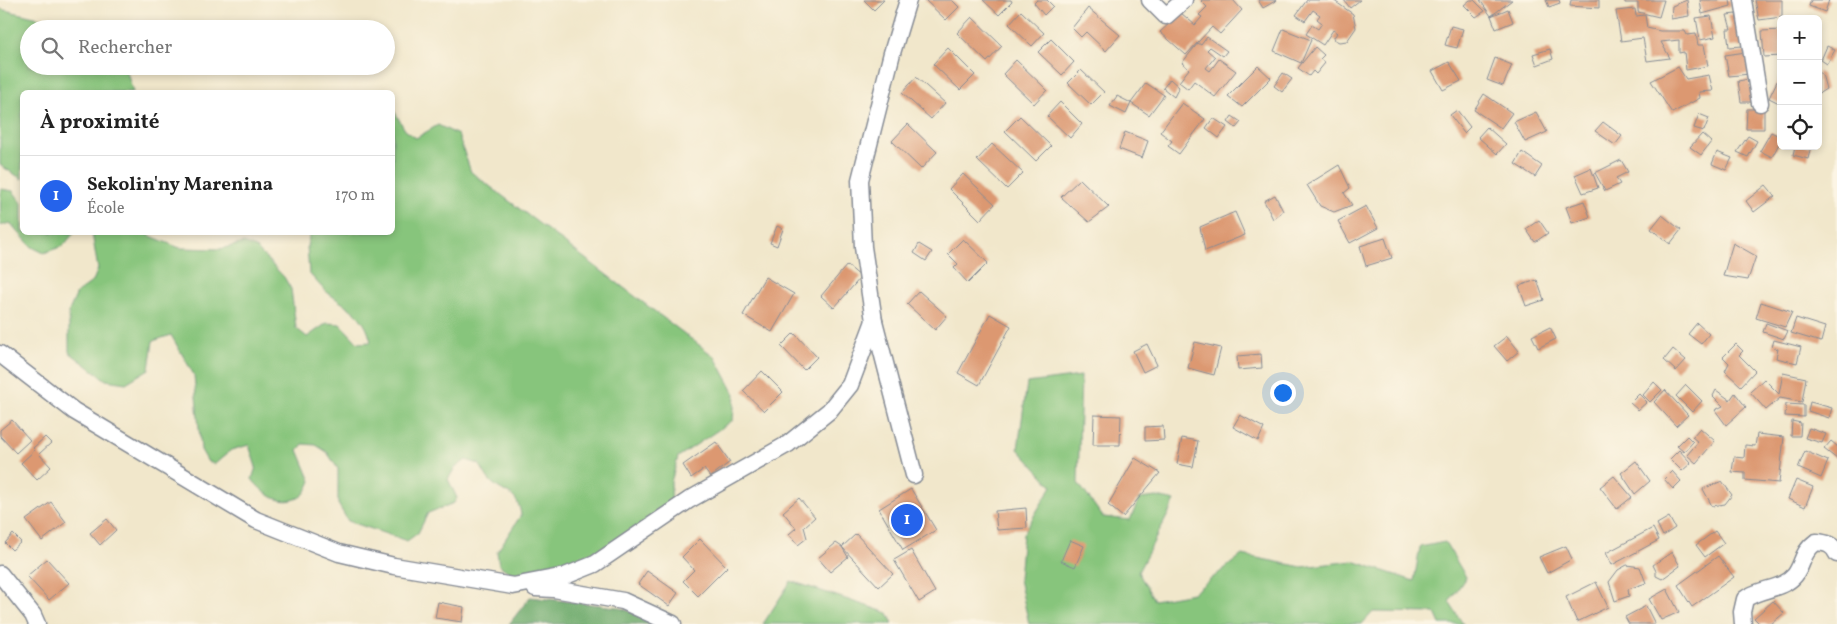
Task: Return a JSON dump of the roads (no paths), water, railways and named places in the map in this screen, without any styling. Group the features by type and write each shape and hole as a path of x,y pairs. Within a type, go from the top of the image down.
{"street":[{"path":"908,0 892,53 860,180 863,247 874,320 914,475"},
{"path":"1150,0 1166,16 1184,0"},
{"path":"1743,0 1760,102"},
{"path":"513,586 565,576 595,564 690,500 788,444 829,411 850,385 874,320"},
{"path":"0,354 74,411 256,520 339,553 394,566 513,586 554,589 623,601 673,624"},
{"path":"1743,624 1742,612 1745,599 1752,594 1782,584 1795,575 1807,548 1816,542 1827,543 1835,548 1837,554"},
{"path":"0,574 33,615 37,624"}],"place":[{"name":"Sekolin'ny Marenina","path":"907,520"}]}
